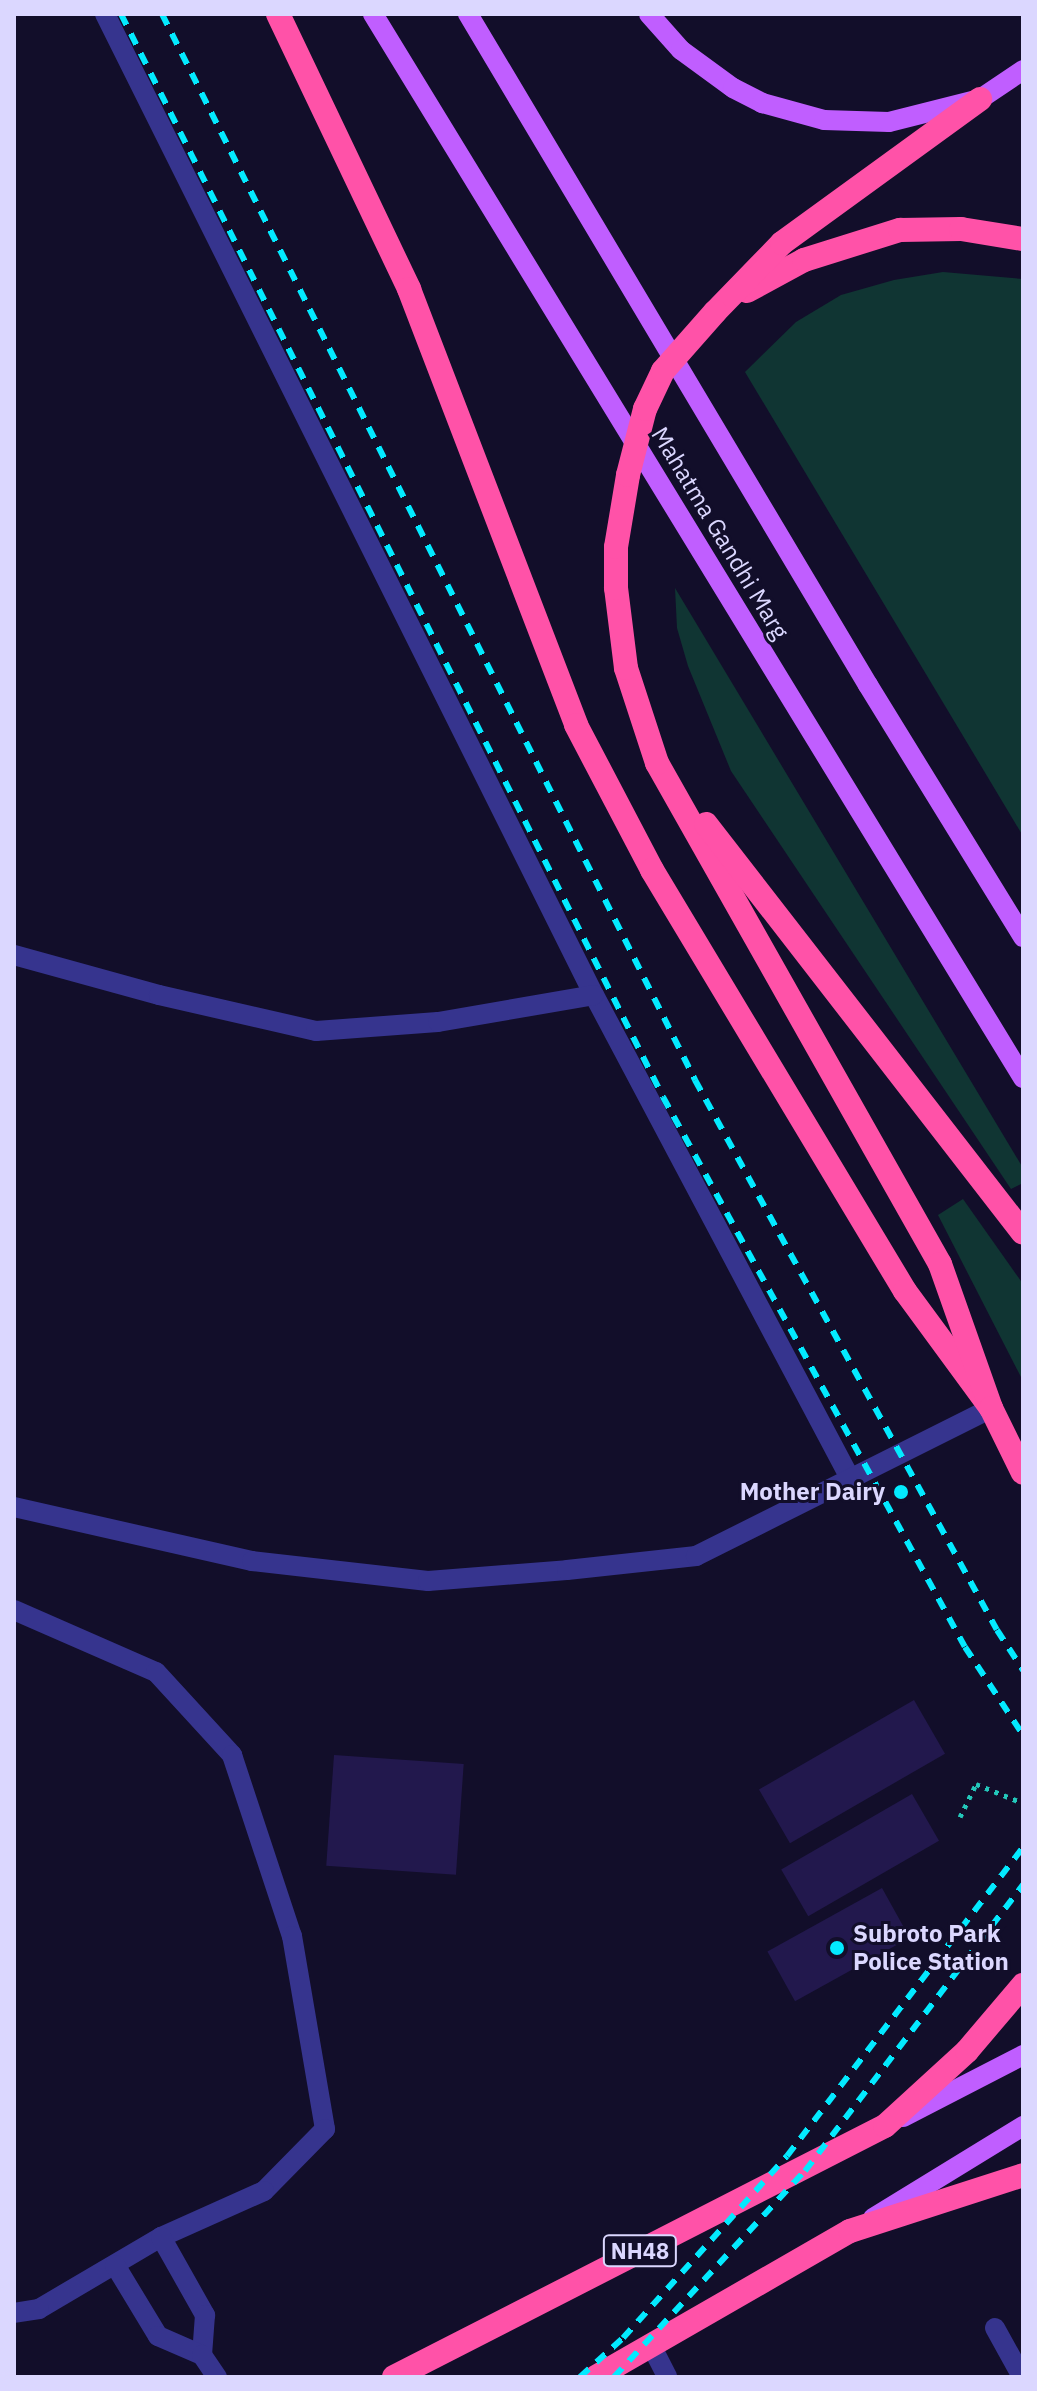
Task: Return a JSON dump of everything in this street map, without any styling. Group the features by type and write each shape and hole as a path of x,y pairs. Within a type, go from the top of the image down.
{"highway":[{"path":"278,14 409,289 576,725 652,870 905,1291 991,1408"},
{"path":"980,99 782,243 663,371 645,409 628,475 616,547 616,588 626,668 657,763 940,1264 991,1408 1023,1473"},
{"path":"715,312 804,260 900,230 961,229 1023,239"},
{"path":"657,763 936,1116 1023,1233"},
{"path":"885,2126 967,2051 1023,1985"},
{"name":"NH48","path":"394,2377 885,2126"},
{"path":"596,2377 850,2231 1023,2175"}],"main road":[{"name":"Mahatma Gandhi Marg","path":"373,14 1023,1078"},
{"name":"Mahatma Gandhi Marg","path":"468,14 859,672 1023,937"},
{"path":"649,14 706,71 752,98 793,114 857,123 889,122 980,99 1023,70"},
{"path":"885,2126 1023,2055"},
{"path":"850,2231 1023,2126"}],"street":[{"path":"105,14 594,995 851,1480"},
{"path":"14,955 159,995 316,1031 438,1022 594,995"},
{"path":"14,1507 252,1561 428,1581 696,1556 991,1408"},
{"path":"14,1610 156,1672 232,1755 292,1936 325,2129 264,2191 161,2237 39,2309 14,2313"},
{"path":"161,2237 205,2315 202,2355"},
{"path":"115,2265 158,2336 202,2355 217,2377"},
{"path":"995,2328 1022,2377"},
{"path":"651,2345 667,2377"}],"path":[{"path":"960,1817 976,1784 1023,1803"}],"green space":[{"path":"943,272 1023,279 1023,836 745,372 796,322 841,295 894,280"},
{"path":"675,588 1023,1168 1023,1183 1011,1189 731,771 688,666 677,628"},
{"path":"963,1199 1023,1284 1023,1381 938,1215"}],"building":[{"path":"914,1700 945,1754 790,1843 759,1790"},
{"path":"334,1755 464,1764 456,1875 326,1866"},
{"path":"912,1794 939,1841 808,1916 781,1870"},
{"path":"882,1888 910,1938 795,2001 767,1952"}],"railway":[{"path":"121,14 663,1097 965,1647 1023,1735"},
{"path":"162,14 695,1080 997,1630 1023,1670"},
{"path":"580,2377 623,2338 787,2156 1023,1847"},
{"path":"614,2377 805,2171 1023,1885"}],"place":[{"name":"Mother Dairy","path":"901,1492"},
{"name":"Subroto Park Police Station","path":"837,1948"}]}
